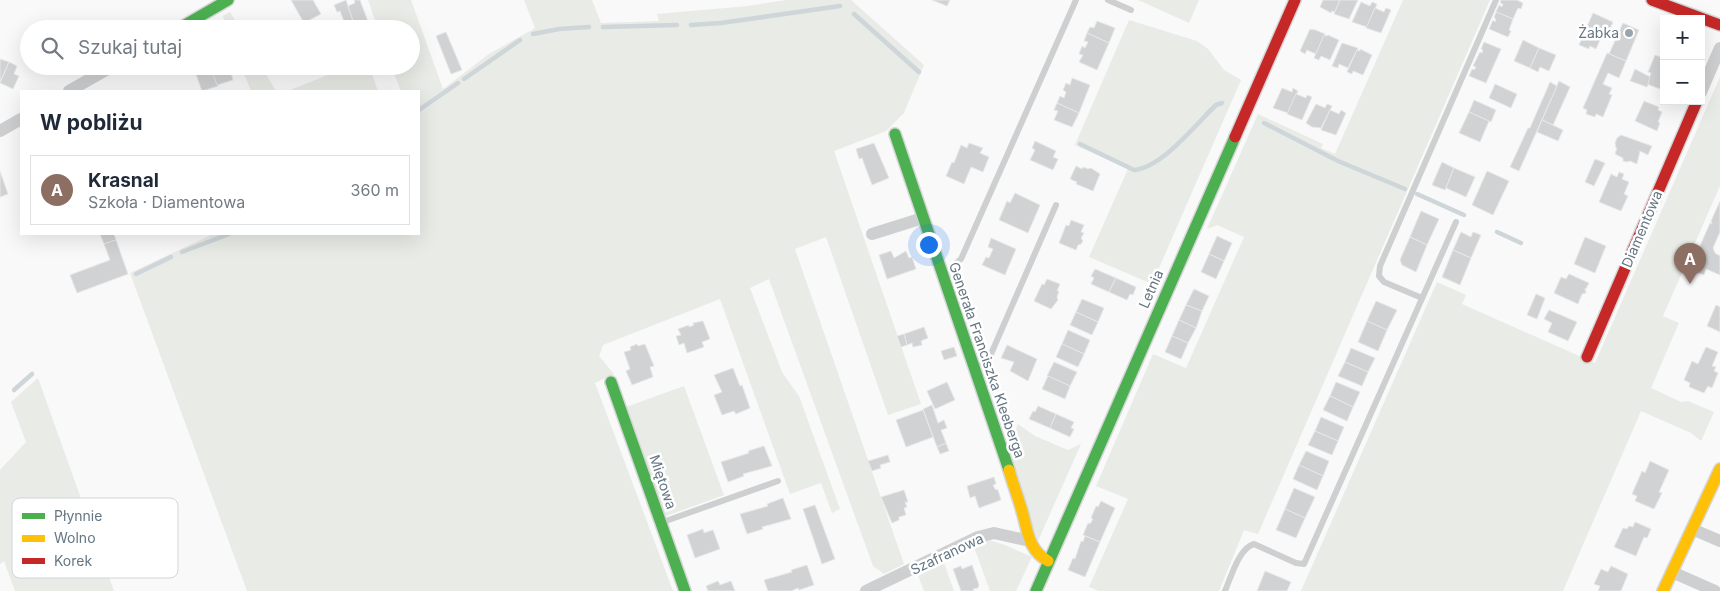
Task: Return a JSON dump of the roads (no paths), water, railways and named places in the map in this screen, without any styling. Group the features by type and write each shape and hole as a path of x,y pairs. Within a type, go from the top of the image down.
{"street":[{"path":"194,20 228,0"},
{"name":"Letnia","path":"1036,591 1295,0"},
{"path":"1652,0 1720,25"},
{"path":"1705,83 1720,48"},
{"path":"71,90 97,75"},
{"name":"Diamentowa","path":"1587,357 1695,105"},
{"path":"0,131 20,120"},
{"name":"Generała Franciszka Kleeberga","path":"895,134 1023,513 1030,541 1036,554 1048,561"},
{"path":"872,234 923,218"},
{"name":"Miętowa","path":"611,382 685,591"},
{"path":"1663,591 1720,469"},
{"path":"1692,529 1720,541"},
{"name":"Szafranowa","path":"866,591 898,577 978,536 994,533 1030,541"},
{"path":"1672,572 1715,591"}],"lane":[{"path":"943,275 961,259 1076,0"},
{"path":"1108,0 1131,10"},
{"path":"1422,298 1384,282 1379,276 1380,266 1496,0"},
{"path":"973,367 985,362 991,354 1056,204"},
{"path":"1225,591 1243,550 1249,545 1254,544 1296,563 1304,564 1456,222"},
{"path":"662,523 778,481"}],"waterway":[{"path":"691,25 721,23 840,6"},
{"path":"854,14 919,72"},
{"path":"603,27 677,25"},
{"path":"533,34 559,29 589,27"},
{"path":"464,79 520,40"},
{"path":"420,109 458,83"},
{"path":"1080,144 1134,170 1145,167 1178,144 1216,105 1222,103"},
{"path":"1264,123 1338,161 1405,189"},
{"path":"1417,194 1464,215"},
{"path":"1497,232 1521,243"},
{"path":"182,252 226,235"},
{"path":"136,274 171,257"},
{"path":"14,390 32,374"}],"place":[{"name":"Żabka","path":"1629,33"},
{"name":"Krasnal","path":"1690,284"}]}
